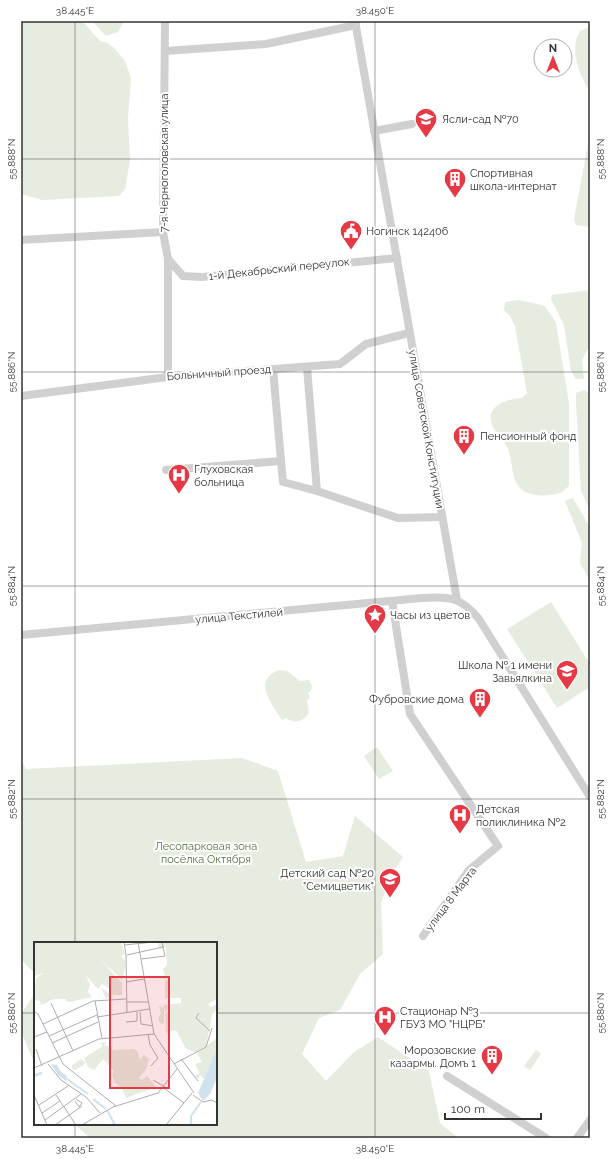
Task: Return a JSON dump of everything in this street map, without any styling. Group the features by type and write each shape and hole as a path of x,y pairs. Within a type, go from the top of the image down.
{"street":[{"name":"7-я Черноголовская улица","path":"165,21 163,232 168,259 168,377"},
{"path":"165,51 266,44 356,23"},
{"name":"улица Советской Конституции","path":"356,23 409,334 457,600"},
{"path":"374,131 412,124"},
{"path":"21,240 163,232"},
{"name":"1-й Декабрьский переулок","path":"168,259 183,276 202,277 397,258"},
{"name":"Больничный проезд","path":"21,396 168,377 340,364 366,344 409,334"},
{"path":"307,367 317,491"},
{"path":"273,369 283,482 317,491 398,518 442,517"},
{"path":"166,470 281,461"},
{"name":"улица Текстилей","path":"21,635 434,597 457,600"},
{"path":"457,600 467,605 479,618 590,797"},
{"name":"улица 8 Марта","path":"392,601 410,714 498,846 469,870 424,936"},
{"path":"448,1076 546,1138"},
{"path":"577,1138 590,1120"}],"green space":[{"path":"21,21 82,21 100,41 108,43 125,61 131,78 128,118 130,160 125,189 119,196 42,200 21,194"},
{"path":"92,21 124,21 118,32 106,36"},
{"path":"590,27 590,92 579,70 575,54 575,46 580,31"},
{"path":"590,133 590,227 576,225 574,219"},
{"path":"590,290 590,345 582,360 584,379 576,379 571,371 564,325 551,299 552,295"},
{"path":"519,300 545,306 556,323 569,404 569,486 561,492 555,494 532,494 527,493 519,487 513,475 508,449 494,429 491,421 493,410 497,406 509,400 522,398 527,393 515,326 510,316 504,310 505,302"},
{"path":"584,390 590,393 590,511 581,491 576,403 576,393"},
{"path":"573,498 590,528 590,581 580,563 582,543 565,501"},
{"path":"551,602 590,664 590,687 557,708 507,629"},
{"path":"280,670 287,671 300,681 309,680 312,686 311,691 308,693 310,698 307,700 309,713 301,720 292,721 286,718 282,720 269,700 265,686 267,679 271,674"},
{"path":"377,747 393,771 379,779 364,756"},
{"name":"Лесопарковая зона посёлка Октября","path":"242,758 278,771 306,862 343,856 355,816 403,857 393,872 381,903 383,954 360,974 340,1010 319,1018 302,1054 326,1081 354,1052 378,1037 429,1071 440,1123 458,1138 90,1138 75,1125 217,1125 217,942 34,942 34,973 21,959 21,760 26,769"},
{"path":"34,994 34,1063 21,1031 21,1014"},
{"path":"536,1050 541,1054 530,1070 524,1066"}],"place":[{"name":"Ясли-сад №70","path":"426,138"},
{"name":"Спортивная школа-интернат","path":"455,198"},
{"name":"Ногинск 142406","path":"351,250"},
{"name":"Пенсионный фонд","path":"464,456"},
{"name":"Глуховская больница","path":"179,494"},
{"name":"Часы из цветов","path":"375,634"},
{"name":"Школа № 1 имени Завьялкина","path":"567,690"},
{"name":"Фубровские дома","path":"480,718"},
{"name":"Детская поликлиника №2","path":"460,834"},
{"name":"Детский сад №20 \"Семицветик\"","path":"390,898"},
{"name":"Стационар №3 ГБУЗ МО \"НЦРБ\"","path":"385,1036"},
{"name":"Морозовские казармы. Домъ 1","path":"492,1076"}]}
